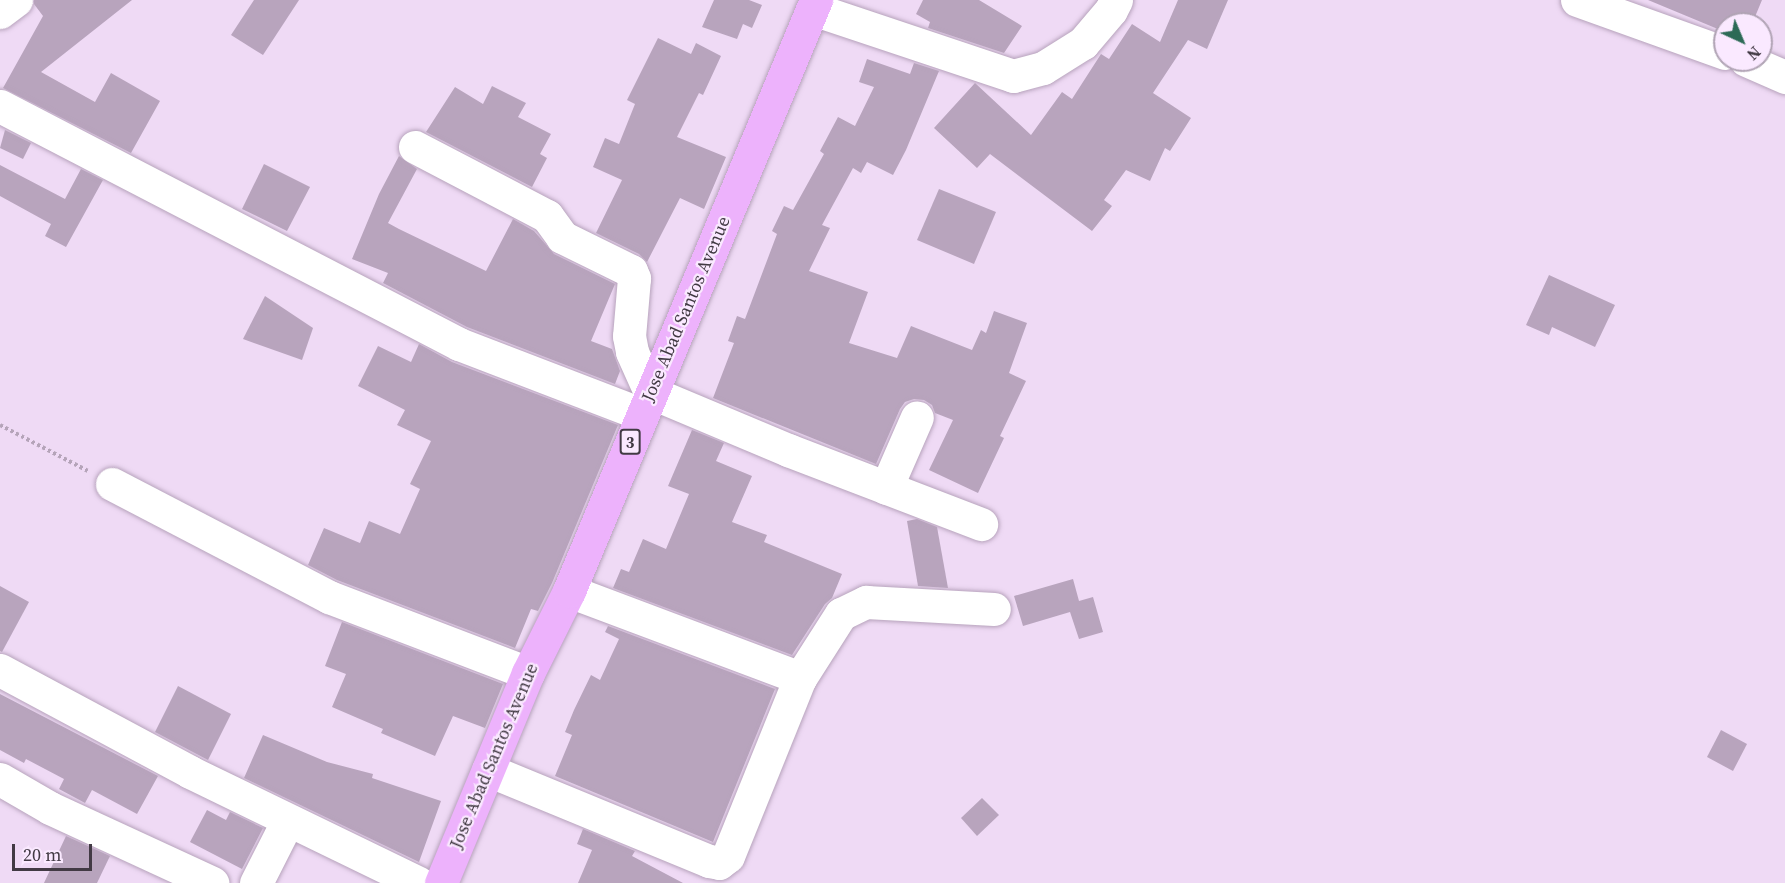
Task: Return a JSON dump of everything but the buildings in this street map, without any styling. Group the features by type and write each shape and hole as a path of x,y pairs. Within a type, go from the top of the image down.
{"highway":[{"name":"Jose Abad Santos Avenue","path":"441,883 528,673 569,591 815,4"}],"street":[{"path":"0,12 16,0"},
{"path":"815,4 1013,76 1043,68 1083,43 1111,10 1116,0"},
{"path":"1578,0 1713,49"},
{"path":"0,106 459,344 646,403 981,524"},
{"path":"415,147 547,216 562,237 631,272 634,278 629,336 646,403"},
{"path":"886,488 916,417"},
{"path":"112,484 329,597 528,673"},
{"path":"569,591 800,678"},
{"path":"488,770 709,861 721,872 800,678 841,614 866,602 994,609"},
{"path":"0,670 132,742 288,822 419,883"},
{"path":"0,779 50,807 212,883"},
{"path":"256,883 288,822"}],"path":[{"path":"0,424 112,484"}]}
